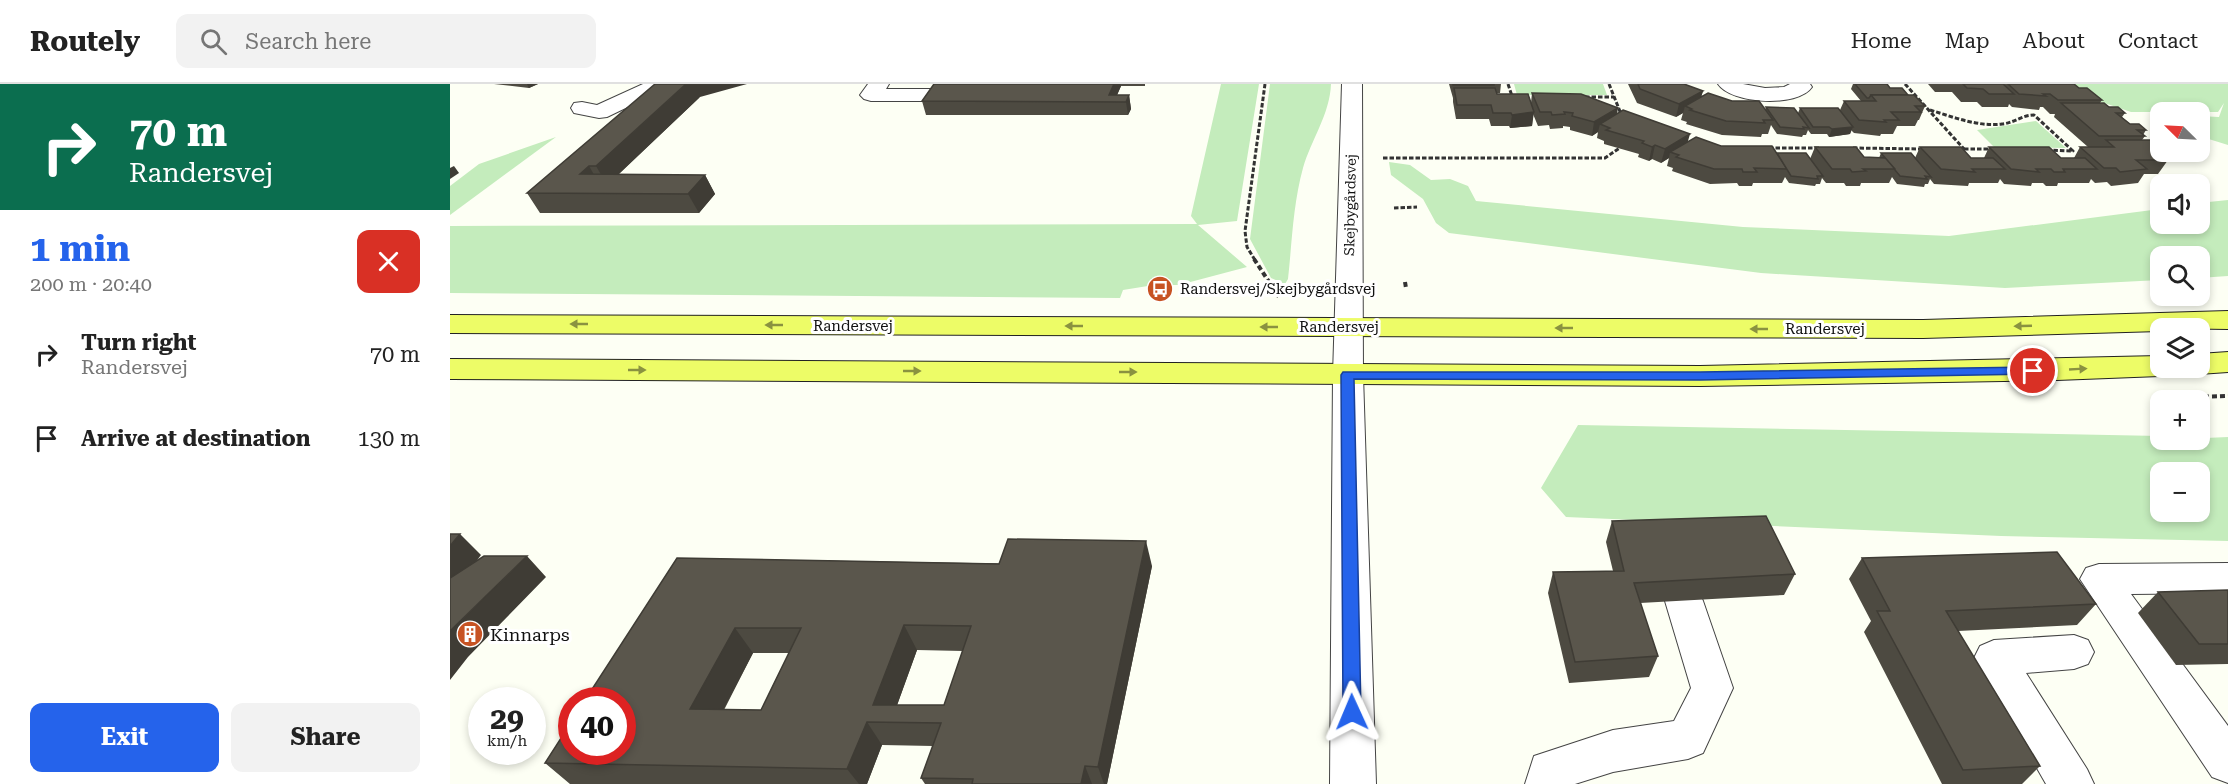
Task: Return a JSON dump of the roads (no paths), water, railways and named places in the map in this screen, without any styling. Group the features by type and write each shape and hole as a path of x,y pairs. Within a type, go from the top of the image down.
{"main road":[{"name":"Randersvej","path":"450,324 1923,329 2228,320"},
{"path":"2210,364 2228,363"},
{"path":"450,369 1700,376 2045,371 2150,366"}],"street":[{"path":"590,110 660,84"},
{"path":"879,84 871,95 935,95"},
{"name":"Skejbygårdsvej","path":"1352,84 1348,375 1353,784"},
{"path":"1728,84 1755,93 1791,94 1802,87 1800,84"},
{"path":"2228,578 2098,579 2228,762"},
{"path":"1548,784 1550,771 1613,751 1688,739 1712,688 1684,601"},
{"path":"2071,784 1994,658 2074,652"}],"place":[{"name":"Randersvej/Skejbygårdsvej","path":"1160,289"},
{"name":"Kinnarps","path":"470,634"}]}
